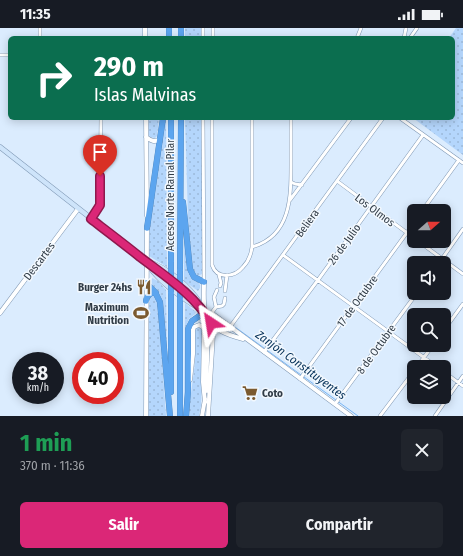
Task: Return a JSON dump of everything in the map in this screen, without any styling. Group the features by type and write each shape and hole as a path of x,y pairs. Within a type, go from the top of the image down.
{"highway":[{"path":"147,228 163,120"},
{"name":"Acceso Norte Ramal Pilar","path":"170,416 171,120"},
{"name":"Acceso Norte Ramal Pilar","path":"180,416 181,120"},
{"path":"180,164 190,269 194,276 204,282"},
{"path":"146,282 156,293 160,302 170,416"},
{"path":"146,300 148,295 156,293"},
{"path":"186,416 188,392 188,329 192,321 205,312"}],"main road":[{"path":"0,147 196,302 205,312"}],"street":[{"path":"91,219 100,205 100,120"},
{"path":"146,120 146,416"},
{"path":"203,120 205,312 211,323 213,334 208,416"},
{"path":"212,120 212,266 219,275 221,283 220,286"},
{"path":"219,275 235,274 248,261 252,247 252,120"},
{"path":"252,247 264,242 278,230 285,218 290,200 291,120"},
{"path":"290,200 350,120"},
{"name":"Beliera","path":"230,327 382,120"},
{"path":"403,120 463,163"},
{"name":"26 de Julio","path":"265,350 318,280 423,135"},
{"path":"146,137 150,140 160,140"},
{"path":"427,204 459,160"},
{"name":"Los Olmos","path":"337,181 407,233"},
{"path":"291,182 295,184 302,184"},
{"name":"Descartes","path":"0,313 78,209"},
{"path":"444,256 463,229"},
{"name":"17 de Octubre","path":"300,378 407,233"},
{"path":"427,248 438,256"},
{"path":"283,255 427,360"},
{"path":"451,265 463,274"},
{"path":"225,291 227,275"},
{"path":"202,416 205,402 208,331 216,307 214,297 217,290"},
{"path":"216,307 222,306 225,298"},
{"name":"8 de Octubre","path":"336,404 412,300"},
{"path":"451,320 463,304"},
{"path":"205,312 213,314 246,340"},
{"path":"211,323 226,334 246,340 265,350 351,416"},
{"path":"188,392 193,362 193,330 194,327 199,325 203,327 204,330 203,382 205,402"},
{"path":"221,331 227,330 230,327"},
{"path":"424,358 428,352"},
{"path":"435,416 463,376"},
{"path":"451,377 463,386"},
{"path":"380,416 407,380"}],"shaded area":[{"path":"185,28 202,28 201,36 185,36"},
{"path":"456,28 463,28 463,155 416,120 455,120 455,36 450,36"},
{"path":"149,120 159,120 157,136 155,138 150,137"},
{"path":"165,120 166,120 167,267 149,256 150,217"},
{"path":"185,120 202,120 203,270 202,274 198,276 193,272 189,251"},
{"path":"184,219 188,267 200,285 198,291 184,281"},
{"path":"152,278 158,281 166,290 167,351 162,303 160,296 150,282"},
{"path":"155,296 158,302 166,416 149,416 149,303 151,297"},
{"path":"185,303 196,312 189,319 187,324 184,408"},
{"path":"198,327 202,329 203,332 201,406 199,416 188,416 195,363 195,330"}],"waterway":[{"name":"Zanjón Constituyentes","path":"235,327 301,375"},
{"name":"Zanjón Constituyentes","path":"304,377 358,416"}],"place":[{"name":"Burger 24hs","path":"144,287"},
{"name":"Maximum Nutrition","path":"141,313"},
{"name":"Coto","path":"250,393"}],"route":[{"path":"100,176 99,210 91,219 196,302 205,312 211,323"}]}
